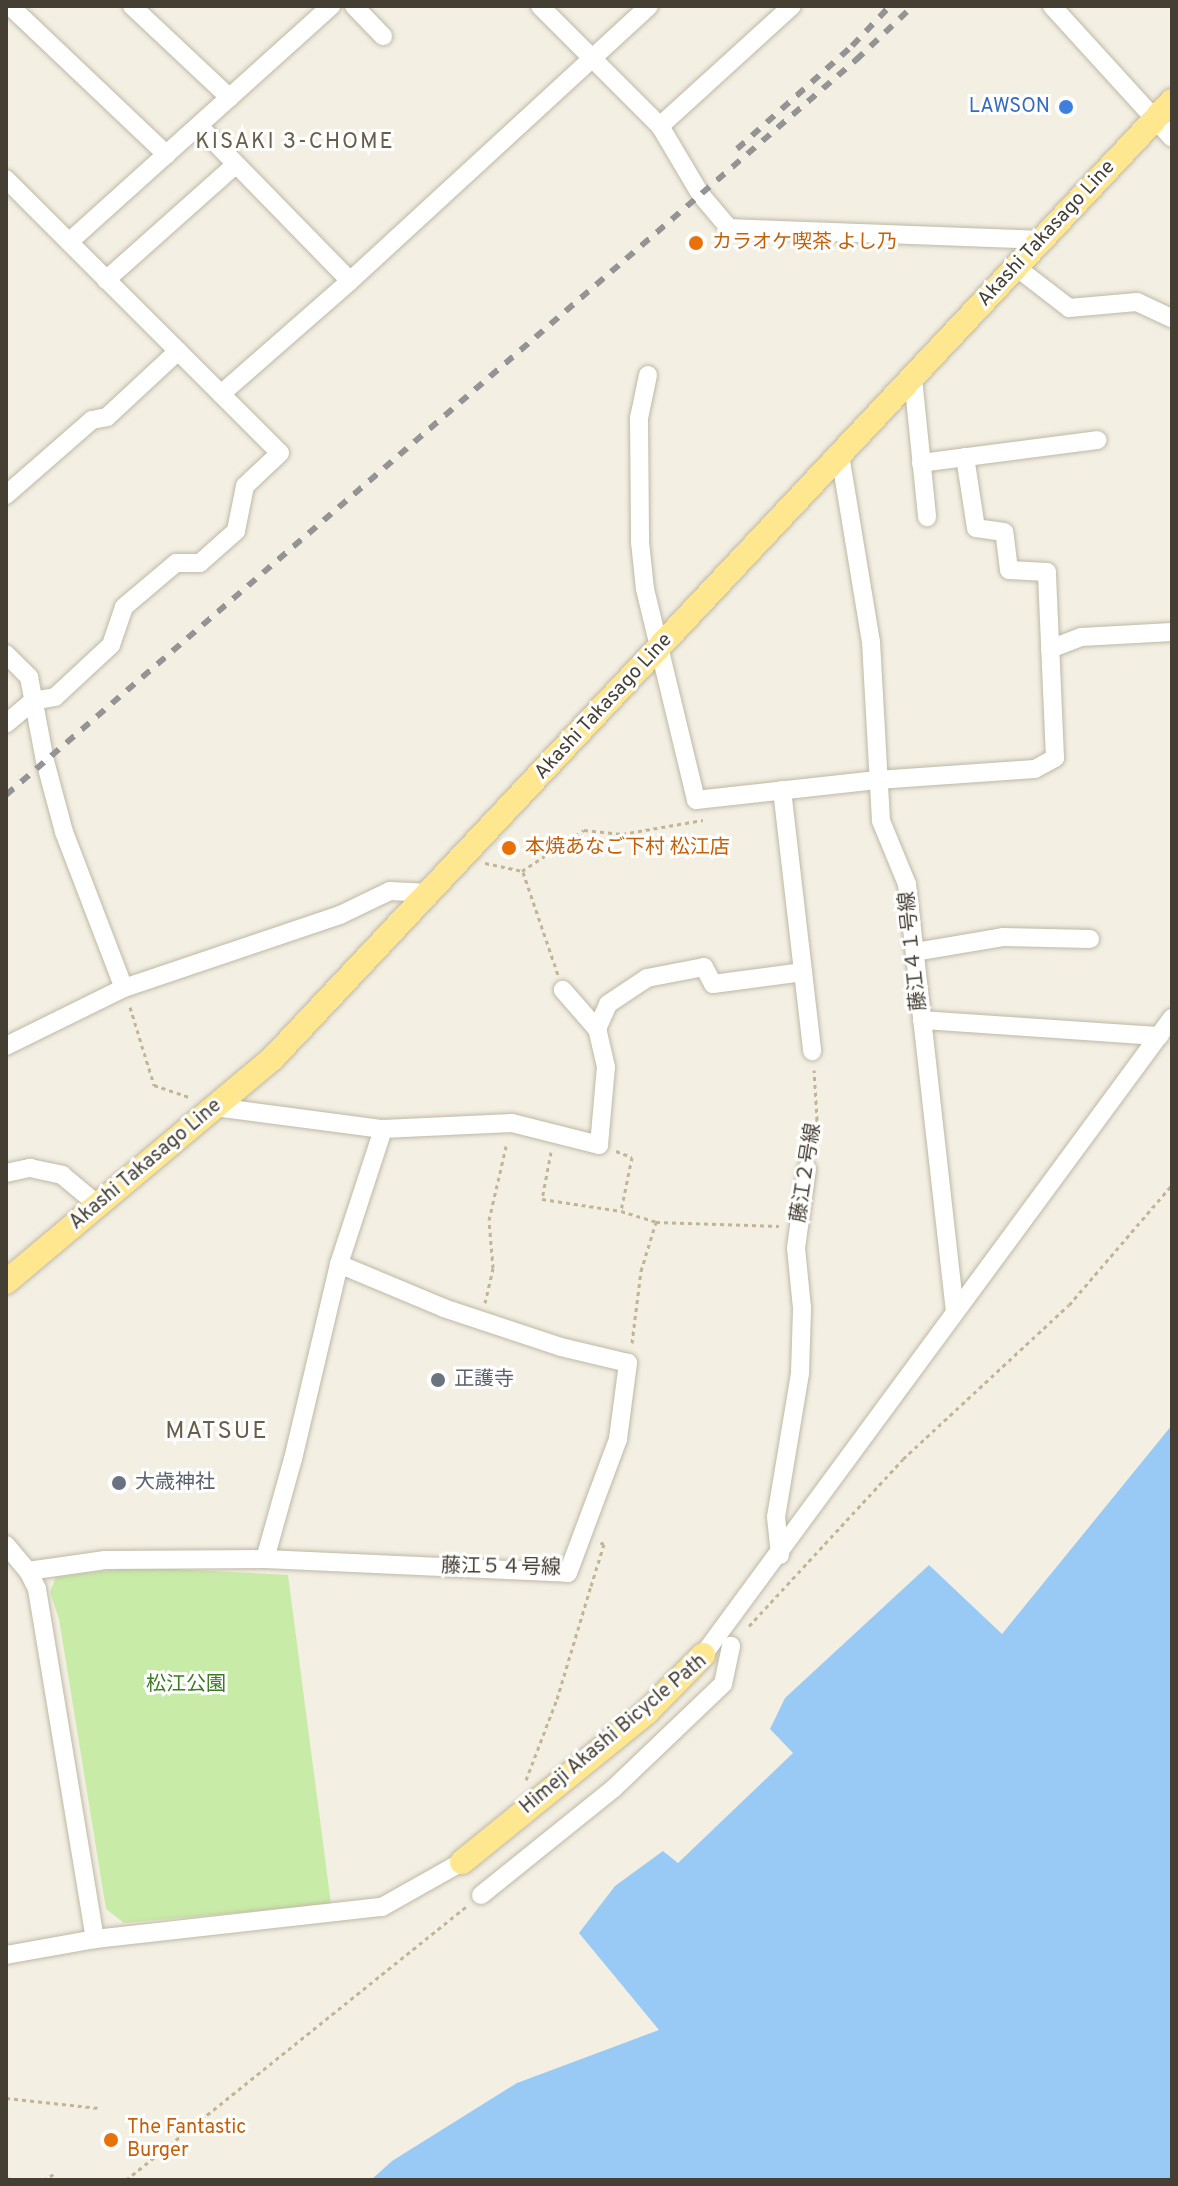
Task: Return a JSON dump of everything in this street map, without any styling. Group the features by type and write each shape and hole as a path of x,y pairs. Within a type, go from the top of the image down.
{"main road":[{"name":"Akashi Takasago Line","path":"6,1282 273,1058 1172,101"},
{"name":"Himeji Akashi Bicycle Path","path":"462,1862 647,1712 703,1655"}],"street":[{"path":"10,6 167,155"},
{"path":"132,6 230,98"},
{"path":"69,242 331,6"},
{"path":"354,6 383,36"},
{"path":"540,6 660,126 701,195 729,228 1042,240"},
{"path":"221,394 350,281 649,6"},
{"path":"660,126 792,6"},
{"path":"1052,6 1172,138"},
{"path":"199,126 350,281"},
{"path":"106,280 236,164"},
{"path":"6,179 280,453 245,486 236,531 200,563 176,563 124,607 111,645 55,697 33,701 6,724"},
{"path":"1016,267 1069,308 1137,302 1172,318"},
{"path":"6,495 92,420 107,417 178,351"},
{"path":"648,375 639,418 640,542 645,589 657,628 657,650 696,800 877,780 1035,769 1055,758 1047,572 1009,570 1004,532 976,528 965,457"},
{"path":"913,378 927,517"},
{"path":"921,463 1098,440"},
{"name":"藤江４１号線","path":"840,455 871,642 881,821 907,884 955,1309"},
{"path":"1050,649 1081,637 1172,632"},
{"path":"6,654 29,677 64,832 124,988"},
{"path":"782,790 812,1051"},
{"path":"6,1046 124,988 340,915 390,891 430,893"},
{"path":"915,952 1003,937 1090,939"},
{"path":"597,1029 608,1004 647,978 704,967 713,984 803,972"},
{"path":"215,1107 383,1129 512,1123 599,1145 606,1067 597,1029 563,990"},
{"path":"703,1655 780,1555 955,1309 1172,1018"},
{"path":"922,1020 1159,1036"},
{"path":"28,1571 105,1560 265,1559 293,1459 339,1264 383,1129"},
{"path":"6,1173 30,1168 62,1175 98,1205"},
{"name":"藤江２号線","path":"780,1555 776,1517 800,1373 802,1308 796,1248 807,1169"},
{"path":"339,1264 444,1308 561,1347 628,1363"},
{"name":"藤江５４号線","path":"265,1559 568,1573 618,1439 628,1363"},
{"path":"6,1545 28,1571 37,1589 59,1706 95,1939"},
{"path":"481,1895 613,1789 723,1684 731,1646"},
{"path":"6,1955 95,1939 382,1907 462,1862"}],"path":[{"path":"497,865 522,871 584,830 622,834 714,817"},
{"path":"522,871 563,990"},
{"path":"124,988 154,1085 215,1107"},
{"name":"藤江２号線","path":"807,1169 817,1120 812,1051"},
{"path":"482,1319 493,1268 489,1220 512,1123"},
{"path":"555,1136 542,1199 621,1211 656,1222 799,1227"},
{"path":"599,1145 632,1157 621,1211"},
{"name":"Himeji Akashi Bicycle Path","path":"731,1646 903,1459 1069,1305 1172,1185"},
{"path":"628,1363 641,1271 656,1222"},
{"path":"520,1788 528,1778 557,1699 604,1544 582,1535"},
{"path":"126,2180 481,1895"},
{"path":"6,2098 98,2108"},
{"path":"43,2180 54,2174"},
{"path":"6,2178 15,2180"}],"green space":[{"name":"松江公園","path":"134,1567 288,1575 331,1904 124,1923 106,1909 59,1619 50,1592 56,1577"}],"water":[{"path":"1172,1425 1172,2180 371,2180 392,2161 517,2083 659,2030 579,1933 615,1886 663,1851 678,1863 793,1753 770,1729 785,1698 929,1565 1002,1634"}],"railway":[{"path":"737,149 852,46 890,6"},
{"path":"6,795 856,60 913,6"}],"place":[{"name":"LAWSON","path":"1066,107"},
{"name":"カラオケ喫茶 よし乃","path":"696,243"},
{"name":"本焼あなご下村 松江店","path":"509,848"},
{"name":"正護寺","path":"438,1380"},
{"name":"大歳神社","path":"119,1483"},
{"name":"The Fantastic Burger","path":"111,2140"}],"district":[{"name":"KISAKI 3-CHOME","path":"295,143"},
{"name":"MATSUE","path":"217,1433"}]}
